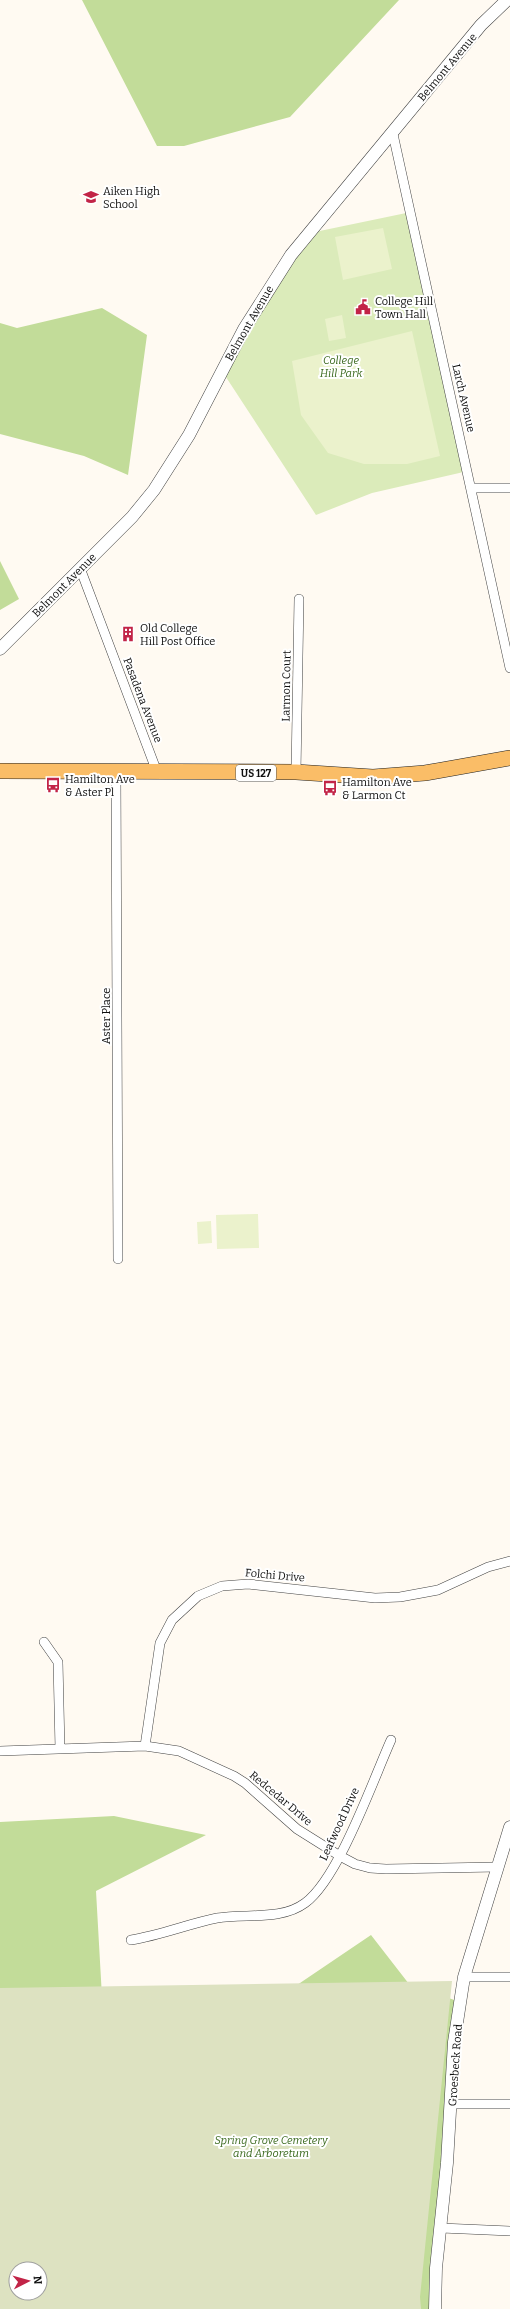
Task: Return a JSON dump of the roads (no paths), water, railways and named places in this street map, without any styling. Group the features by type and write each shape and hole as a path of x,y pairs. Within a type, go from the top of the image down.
{"main road":[{"name":"US 127","path":"0,771 116,773 296,772 373,777 399,776 510,758"}],"street":[{"name":"Belmont Avenue","path":"0,649 132,517 154,490 189,435 244,329 287,261 393,134 481,25 508,0"},
{"name":"Larch Avenue","path":"393,134 472,488 510,668"},
{"path":"472,488 510,488"},
{"name":"Pasadena Avenue","path":"80,568 157,772"},
{"name":"Larmon Court","path":"296,772 299,599"},
{"name":"Aster Place","path":"116,773 118,1259"},
{"name":"Folchi Drive","path":"145,1746 160,1643 172,1620 198,1596 222,1586 248,1584 375,1598 400,1598 438,1590 488,1567 510,1561"},
{"path":"44,1642 58,1662 60,1749"},
{"name":"Leafwood Drive","path":"132,1940 218,1918 276,1914 289,1911 305,1903 315,1894 340,1856 391,1740"},
{"name":"Redcedar Drive","path":"0,1751 145,1746 185,1753 234,1776 245,1783 297,1829 355,1864 378,1869 497,1867"},
{"name":"Groesbeck Road","path":"435,2309 436,2268 452,2104 454,2042 464,1977 510,1827"},
{"path":"464,1977 510,1977"},
{"path":"452,2104 510,2104"},
{"path":"441,2228 510,2231"}],"place":[{"name":"Aiken High School","path":"91,197"},
{"name":"College Hill Town Hall","path":"363,307"},
{"name":"Old College Hill Post Office","path":"128,634"},
{"name":"Hamilton Ave & Aster Pl","path":"53,785"},
{"name":"Hamilton Ave & Larmon Ct","path":"330,788"}],"park label":[{"name":"College Hill Park","path":"341,366"},
{"name":"Spring Grove Cemetery and Arboretum","path":"271,2146"}]}
